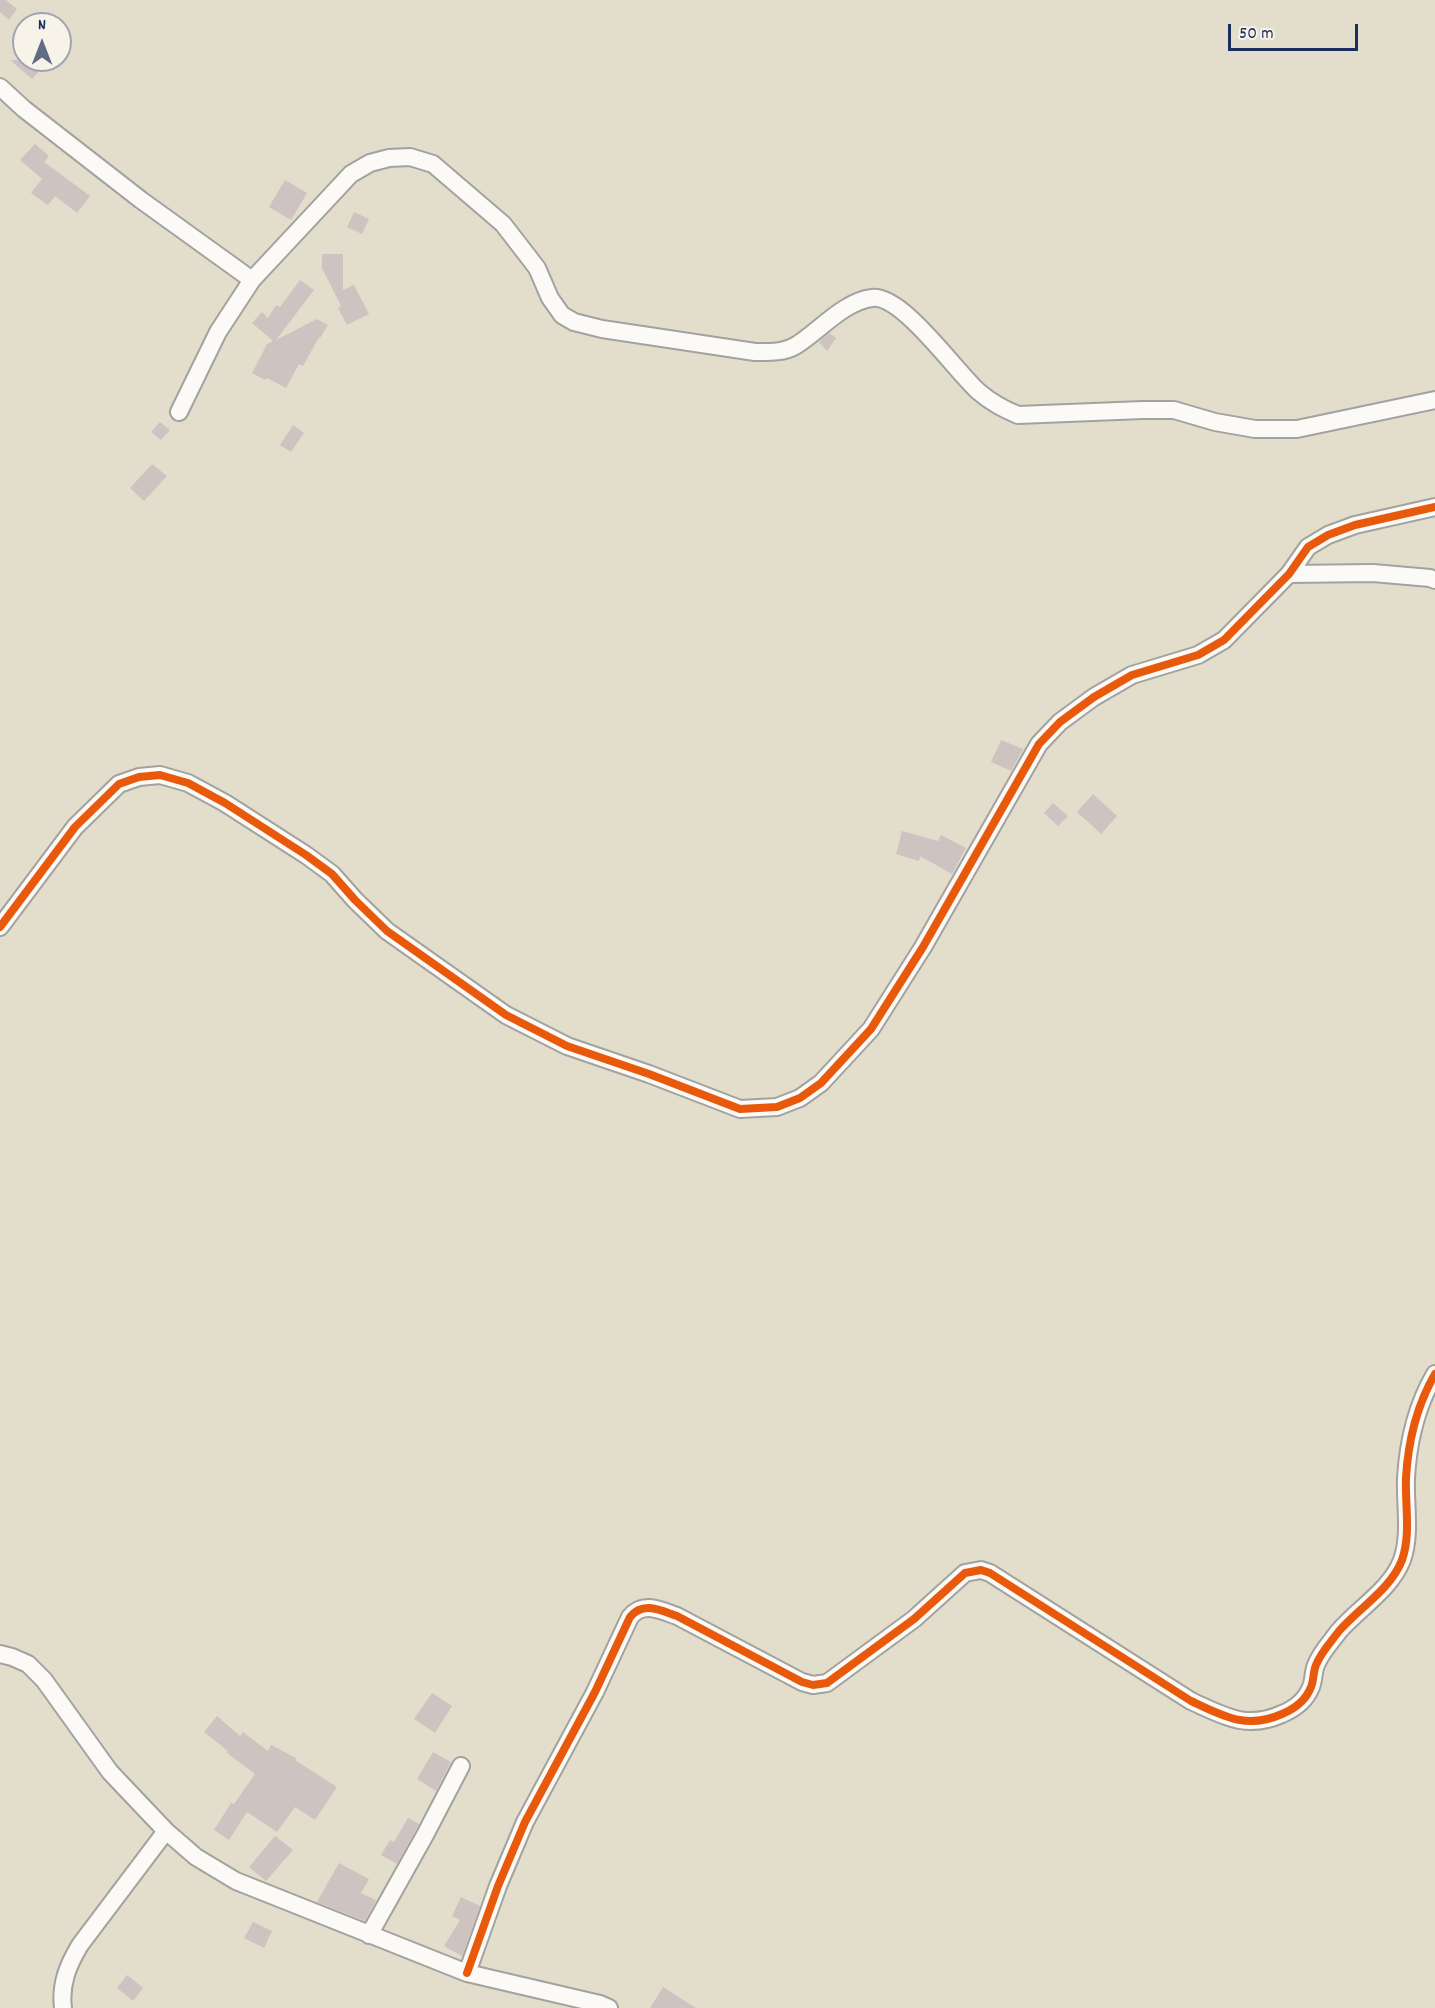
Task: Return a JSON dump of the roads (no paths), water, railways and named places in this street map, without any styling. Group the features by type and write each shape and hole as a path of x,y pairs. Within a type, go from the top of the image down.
{"street":[{"path":"0,87 24,109 141,200 252,280"},
{"path":"179,412 218,332 252,280 351,174 370,163 389,158 410,157 433,164 503,224 537,268 550,298 562,315 574,322 602,329 755,352 773,352 794,347 831,319 856,303 872,297 885,299 895,305 923,331 977,390 1000,408 1018,415 1174,410 1215,422 1255,429 1297,429 1435,400"},
{"path":"0,927 75,827 118,784 139,777 160,775 188,783 225,802 306,855 332,874 387,931 506,1015 567,1046 740,1109 777,1107 800,1098 821,1083 871,1029 923,947 1039,744 1060,722 1094,697 1132,675 1198,655 1224,640 1289,574 1308,547 1355,525 1435,507"},
{"path":"1289,574 1373,573 1435,580"},
{"path":"466,1973 498,1886 525,1822 595,1692 630,1617 636,1610 647,1607 655,1608 677,1616 802,1682 820,1685 827,1683 914,1619 965,1573 981,1570 990,1573 1191,1701 1237,1719 1255,1722 1270,1719 1289,1711 1301,1702 1311,1687 1316,1665 1326,1647 1348,1621 1394,1577 1402,1559 1406,1534 1406,1477 1416,1418 1435,1374"},
{"path":"0,1654 28,1664 44,1680 110,1772 166,1831 196,1857 236,1881 466,1973 609,2008"},
{"path":"369,1935 461,1766"},
{"path":"63,2008 63,1983 68,1964 166,1831"}]}
